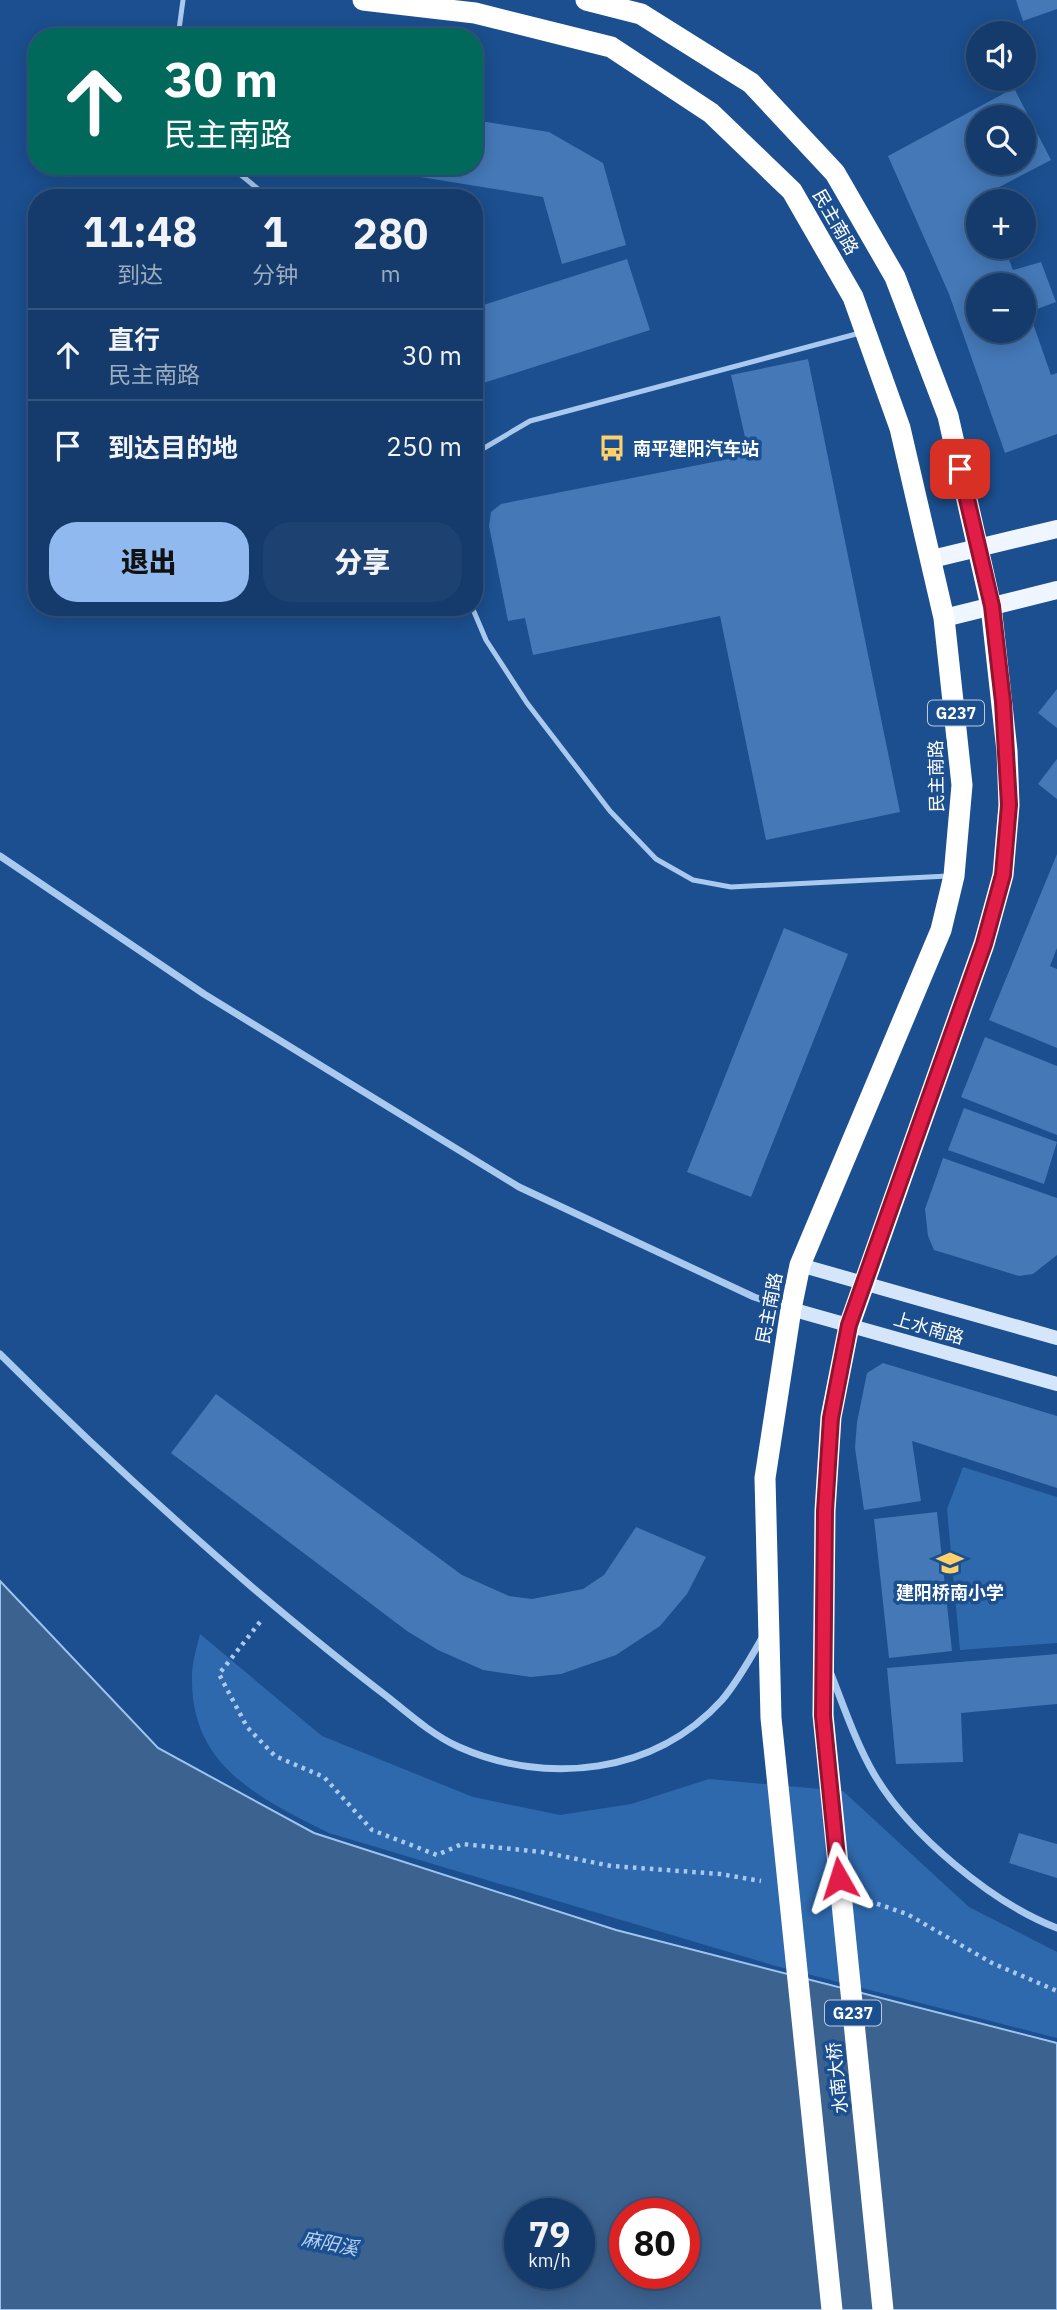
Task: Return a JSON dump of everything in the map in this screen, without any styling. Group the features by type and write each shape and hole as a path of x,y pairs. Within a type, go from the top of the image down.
{"highway":[{"name":"民主南路","path":"363,0 477,6 611,47 711,113 792,191 853,297 900,428 932,559 944,618 962,785 954,876 941,930 800,1265 765,1478 771,1718"},
{"name":"民主南路","path":"586,0 641,14 751,83 835,173 895,277 948,416 992,606 1007,751 1009,805 1003,875 984,944 867,1283 849,1325 831,1418 825,1511 823,1716"},
{"name":"水南大桥","path":"823,1716 883,2310"},
{"name":"水南大桥","path":"771,1718 832,2310"}],"main road":[{"path":"932,559 1057,529"},
{"path":"944,618 1057,590"},
{"name":"上水南路","path":"800,1265 1057,1338"},
{"name":"上水南路","path":"791,1309 1057,1384"}],"street":[{"path":"0,856 204,994 519,1187 754,1297 791,1309"},
{"path":"0,1354 95,1449 274,1605 366,1681 457,1746 518,1766 572,1770 610,1765 647,1754 687,1731 721,1701 741,1674 770,1625"},
{"path":"824,1654 874,1774 909,1819 950,1861 988,1891 1057,1928"}],"lane":[{"path":"179,28 183,0"},
{"path":"241,175 258,189"},
{"path":"483,449 530,421 865,332"},
{"path":"476,616 486,640 527,703 610,811 656,859 693,880 731,887 954,876"}],"path":[{"path":"274,1605 219,1674 229,1698 247,1727 275,1756 324,1777 372,1830 437,1856 462,1844 542,1852 611,1866 720,1874 773,1884"},
{"path":"866,1900 907,1914 992,1963 1057,1991"}],"shaded area":[{"path":"963,1467 1057,1497 1057,1643 960,1650 947,1509"},
{"path":"200,1634 322,1736 473,1797 560,1815 631,1804 709,1779 843,1791 969,1907 1057,1952 1057,2038 772,1965 329,1833 255,1792 216,1756 203,1734 194,1707 192,1671"}],"water":[{"name":"麻阳溪","path":"0,1581 158,1748 314,1833 616,1930 1057,2043 1057,2310 0,2310"}],"building":[{"path":"1016,0 1057,0 1057,9 1023,21"},
{"path":"1008,91 1016,91 1023,105 982,105"},
{"path":"966,114 966,175 1022,175 995,189 966,189 966,259 1009,259 1013,270 1041,262 1056,302 1036,309 1036,273 966,273 966,342 949,294 888,156"},
{"path":"483,121 549,132 603,163 626,245 562,264 543,197 408,175 483,175"},
{"path":"1036,131 1051,160 1036,168"},
{"path":"627,259 650,330 483,383 483,305"},
{"path":"1036,332 1051,375 1057,373 1057,434 1005,453 966,343 1036,343"},
{"path":"808,359 900,812 766,840 720,616 533,655 525,618 508,621 489,526 491,512 501,504 749,455 731,375"},
{"path":"1057,689 1057,728 1038,713"},
{"path":"1057,759 1057,799 1038,784"},
{"path":"1057,854 1057,948 1050,966 1057,969 1057,1048 989,1020"},
{"path":"784,928 848,954 751,1197 687,1172"},
{"path":"985,1037 1057,1066 1057,1135 961,1097"},
{"path":"964,1108 1057,1142 1044,1184 948,1150"},
{"path":"943,1158 1057,1198 1057,1255 1033,1274 1019,1276 934,1250 928,1236 925,1209"},
{"path":"883,1363 1057,1416 1057,1488 912,1441 921,1501 864,1510 855,1448 857,1422 867,1373"},
{"path":"216,1394 462,1575 509,1596 532,1599 583,1589 604,1575 636,1527 706,1557 687,1594 660,1626 616,1655 561,1674 531,1677 483,1670 438,1650 407,1631 171,1453"},
{"path":"937,1512 952,1651 889,1658 874,1519"},
{"path":"1057,1654 1057,1704 961,1713 963,1762 896,1764 887,1668"},
{"path":"1019,1833 1057,1844 1057,1878 1009,1863"}],"place":[{"name":"南平建阳汽车站","path":"612,448"},
{"name":"建阳桥南小学","path":"950,1563"}],"route":[{"path":"839,1878 823,1716 825,1511 831,1418 849,1325 867,1283 984,944 1003,875 1009,805 1003,702 992,606 960,469"}]}
